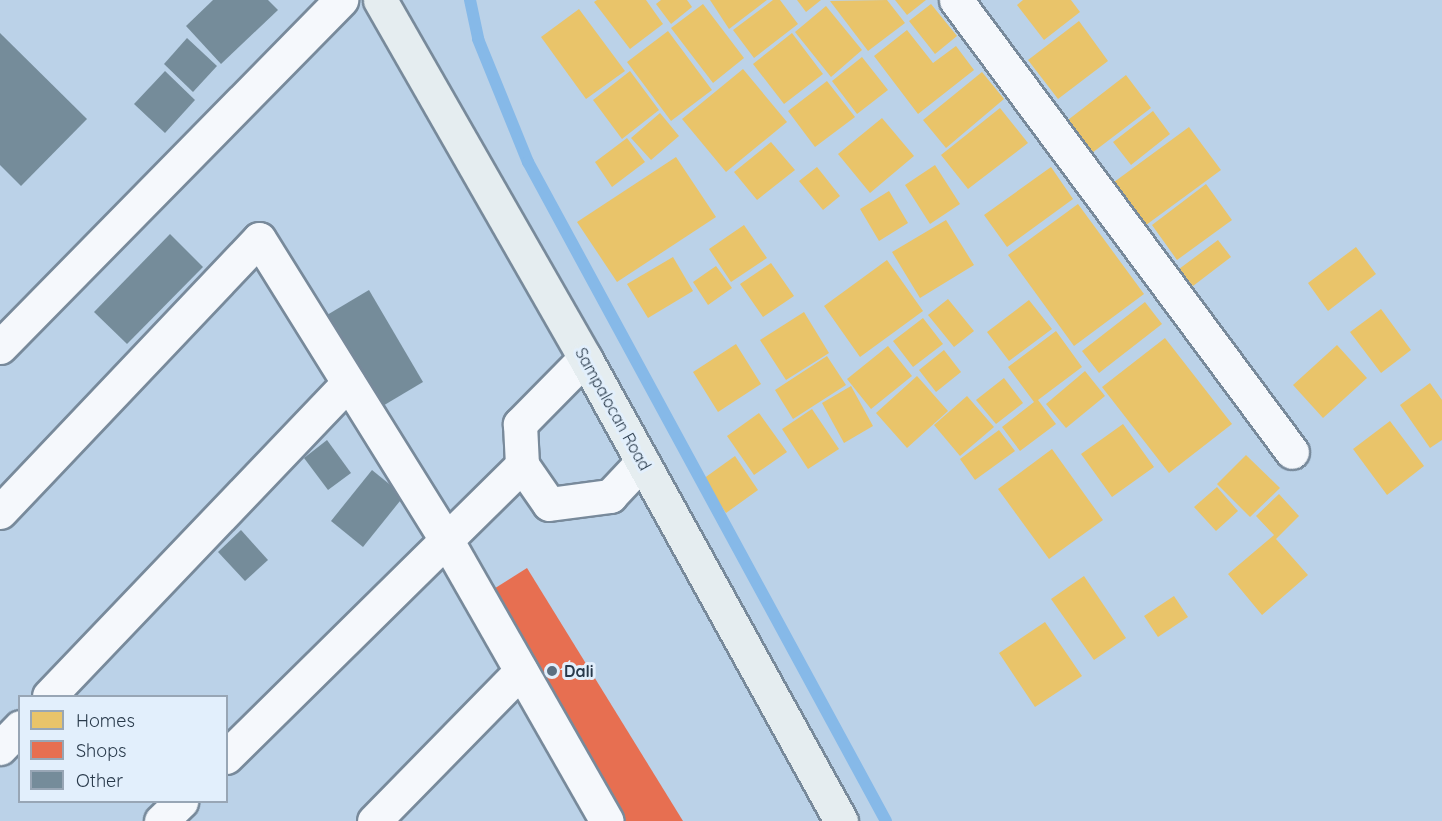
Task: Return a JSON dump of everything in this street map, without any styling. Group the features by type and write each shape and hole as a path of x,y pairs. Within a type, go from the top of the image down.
{"main road":[{"name":"Sampalocan Road","path":"380,0 585,358 841,821"}],"street":[{"path":"0,347 341,0"},
{"path":"956,0 1292,452"},
{"path":"0,512 259,239 447,541 521,671 599,817"},
{"path":"585,358 520,424 522,465 549,504 610,496 642,462"},
{"path":"50,695 348,383"},
{"path":"228,755 522,465"},
{"path":"374,821 521,671"},
{"path":"0,748 18,729"},
{"path":"161,821 179,803"}],"building: Homes":[{"path":"597,0 646,0 663,24 630,49 594,2"},
{"path":"661,0 687,0 692,7 671,24 656,4"},
{"path":"710,0 767,0 729,29"},
{"path":"773,0 780,0 798,24 754,58 733,30"},
{"path":"797,0 821,0 806,12"},
{"path":"887,0 905,23 868,51 830,1"},
{"path":"895,0 926,0 907,15"},
{"path":"1023,0 1071,0 1080,12 1044,40 1017,5"},
{"path":"703,4 744,58 713,83 671,28"},
{"path":"931,4 957,36 935,54 909,21"},
{"path":"826,6 862,50 831,77 795,32"},
{"path":"579,9 625,71 586,99 541,37"},
{"path":"1079,21 1108,61 1058,99 1028,60"},
{"path":"907,30 933,63 956,46 974,70 918,114 874,56"},
{"path":"668,31 712,90 671,121 627,62"},
{"path":"792,33 823,74 784,104 753,64"},
{"path":"862,57 888,90 857,114 832,81"},
{"path":"743,69 787,122 726,172 682,119"},
{"path":"630,71 659,110 622,139 593,100"},
{"path":"982,72 1004,99 946,148 923,120"},
{"path":"1126,75 1151,108 1088,156 1064,123"},
{"path":"827,81 855,117 815,147 788,111"},
{"path":"1000,108 1028,143 968,189 941,155"},
{"path":"1153,111 1170,134 1131,165 1113,142"},
{"path":"660,113 679,136 651,160 631,138"},
{"path":"882,118 914,156 870,193 838,154"},
{"path":"1189,127 1221,170 1142,228 1110,185"},
{"path":"627,138 645,162 612,187 595,162"},
{"path":"771,142 795,170 757,200 734,172"},
{"path":"676,157 716,217 617,282 577,222"},
{"path":"935,165 960,204 930,224 905,185"},
{"path":"817,167 840,196 823,210 799,181"},
{"path":"1051,167 1073,199 1007,247 984,215"},
{"path":"1206,184 1232,220 1177,260 1152,225"},
{"path":"889,191 908,223 879,241 860,209"},
{"path":"1078,204 1144,294 1074,346 1008,255"},
{"path":"946,220 974,265 920,298 892,252"},
{"path":"744,225 767,258 731,282 709,249"},
{"path":"1218,240 1231,257 1193,286 1179,269"},
{"path":"1356,247 1376,274 1328,311 1308,283"},
{"path":"673,257 693,291 648,318 627,284"},
{"path":"887,260 923,311 860,357 824,306"},
{"path":"771,263 794,296 763,317 740,284"},
{"path":"716,266 732,288 708,305 693,282"},
{"path":"948,299 974,331 954,347 928,315"},
{"path":"1029,300 1052,329 1009,361 987,332"},
{"path":"1145,302 1162,324 1099,373 1082,351"},
{"path":"1381,309 1411,350 1381,373 1350,332"},
{"path":"804,312 829,353 786,380 760,340"},
{"path":"923,318 943,344 913,367 893,341"},
{"path":"1056,331 1082,367 1038,400 1056,424 1020,451 1002,427 1034,402 1008,367"},
{"path":"1165,338 1232,424 1169,473 1102,387"},
{"path":"736,344 761,384 718,412 693,372"},
{"path":"1337,345 1367,378 1323,418 1293,385"},
{"path":"888,346 912,376 871,409 847,379"},
{"path":"944,350 961,372 936,392 919,370"},
{"path":"827,356 846,385 793,419 775,390"},
{"path":"1085,371 1105,396 1066,428 1046,404"},
{"path":"917,376 948,411 907,448 876,413"},
{"path":"1004,378 1023,403 996,424 976,400"},
{"path":"1430,383 1442,400 1442,440 1430,448 1400,405"},
{"path":"851,386 873,426 844,443 822,403"},
{"path":"967,396 994,427 960,456 934,425"},
{"path":"812,409 839,449 808,469 782,429"},
{"path":"759,413 787,452 754,475 727,436"},
{"path":"1390,421 1424,466 1387,495 1353,449"},
{"path":"1123,424 1154,467 1112,497 1081,454"},
{"path":"999,430 1015,451 975,480 960,459"},
{"path":"1052,449 1103,520 1049,559 998,489"},
{"path":"1246,455 1280,488 1250,517 1217,484"},
{"path":"735,456 758,490 726,513 703,479"},
{"path":"1217,487 1238,511 1216,531 1194,507"},
{"path":"1279,494 1299,516 1276,539 1308,575 1262,615 1228,574 1274,535 1256,516"},
{"path":"1084,576 1126,638 1094,660 1051,599"},
{"path":"1174,596 1188,617 1158,637 1144,616"},
{"path":"1045,622 1082,676 1035,707 999,653"}],"building: Shops":[{"path":"527,568 683,821 619,821 481,597"}],"building: Other":[{"path":"213,0 268,0 278,10 221,64 186,26"},
{"path":"0,33 87,119 21,186 0,165"},
{"path":"187,38 217,66 193,92 164,64"},
{"path":"165,71 195,100 165,133 134,104"},
{"path":"170,234 203,267 127,344 94,312"},
{"path":"369,290 423,382 381,407 327,315"},
{"path":"327,440 351,473 328,490 304,458"},
{"path":"372,470 404,496 363,547 331,521"},
{"path":"241,530 268,560 245,581 218,552"}],"waterway":[{"path":"470,0 478,39 528,162 886,821"}],"place":[{"name":"Dali","path":"552,671"}]}
